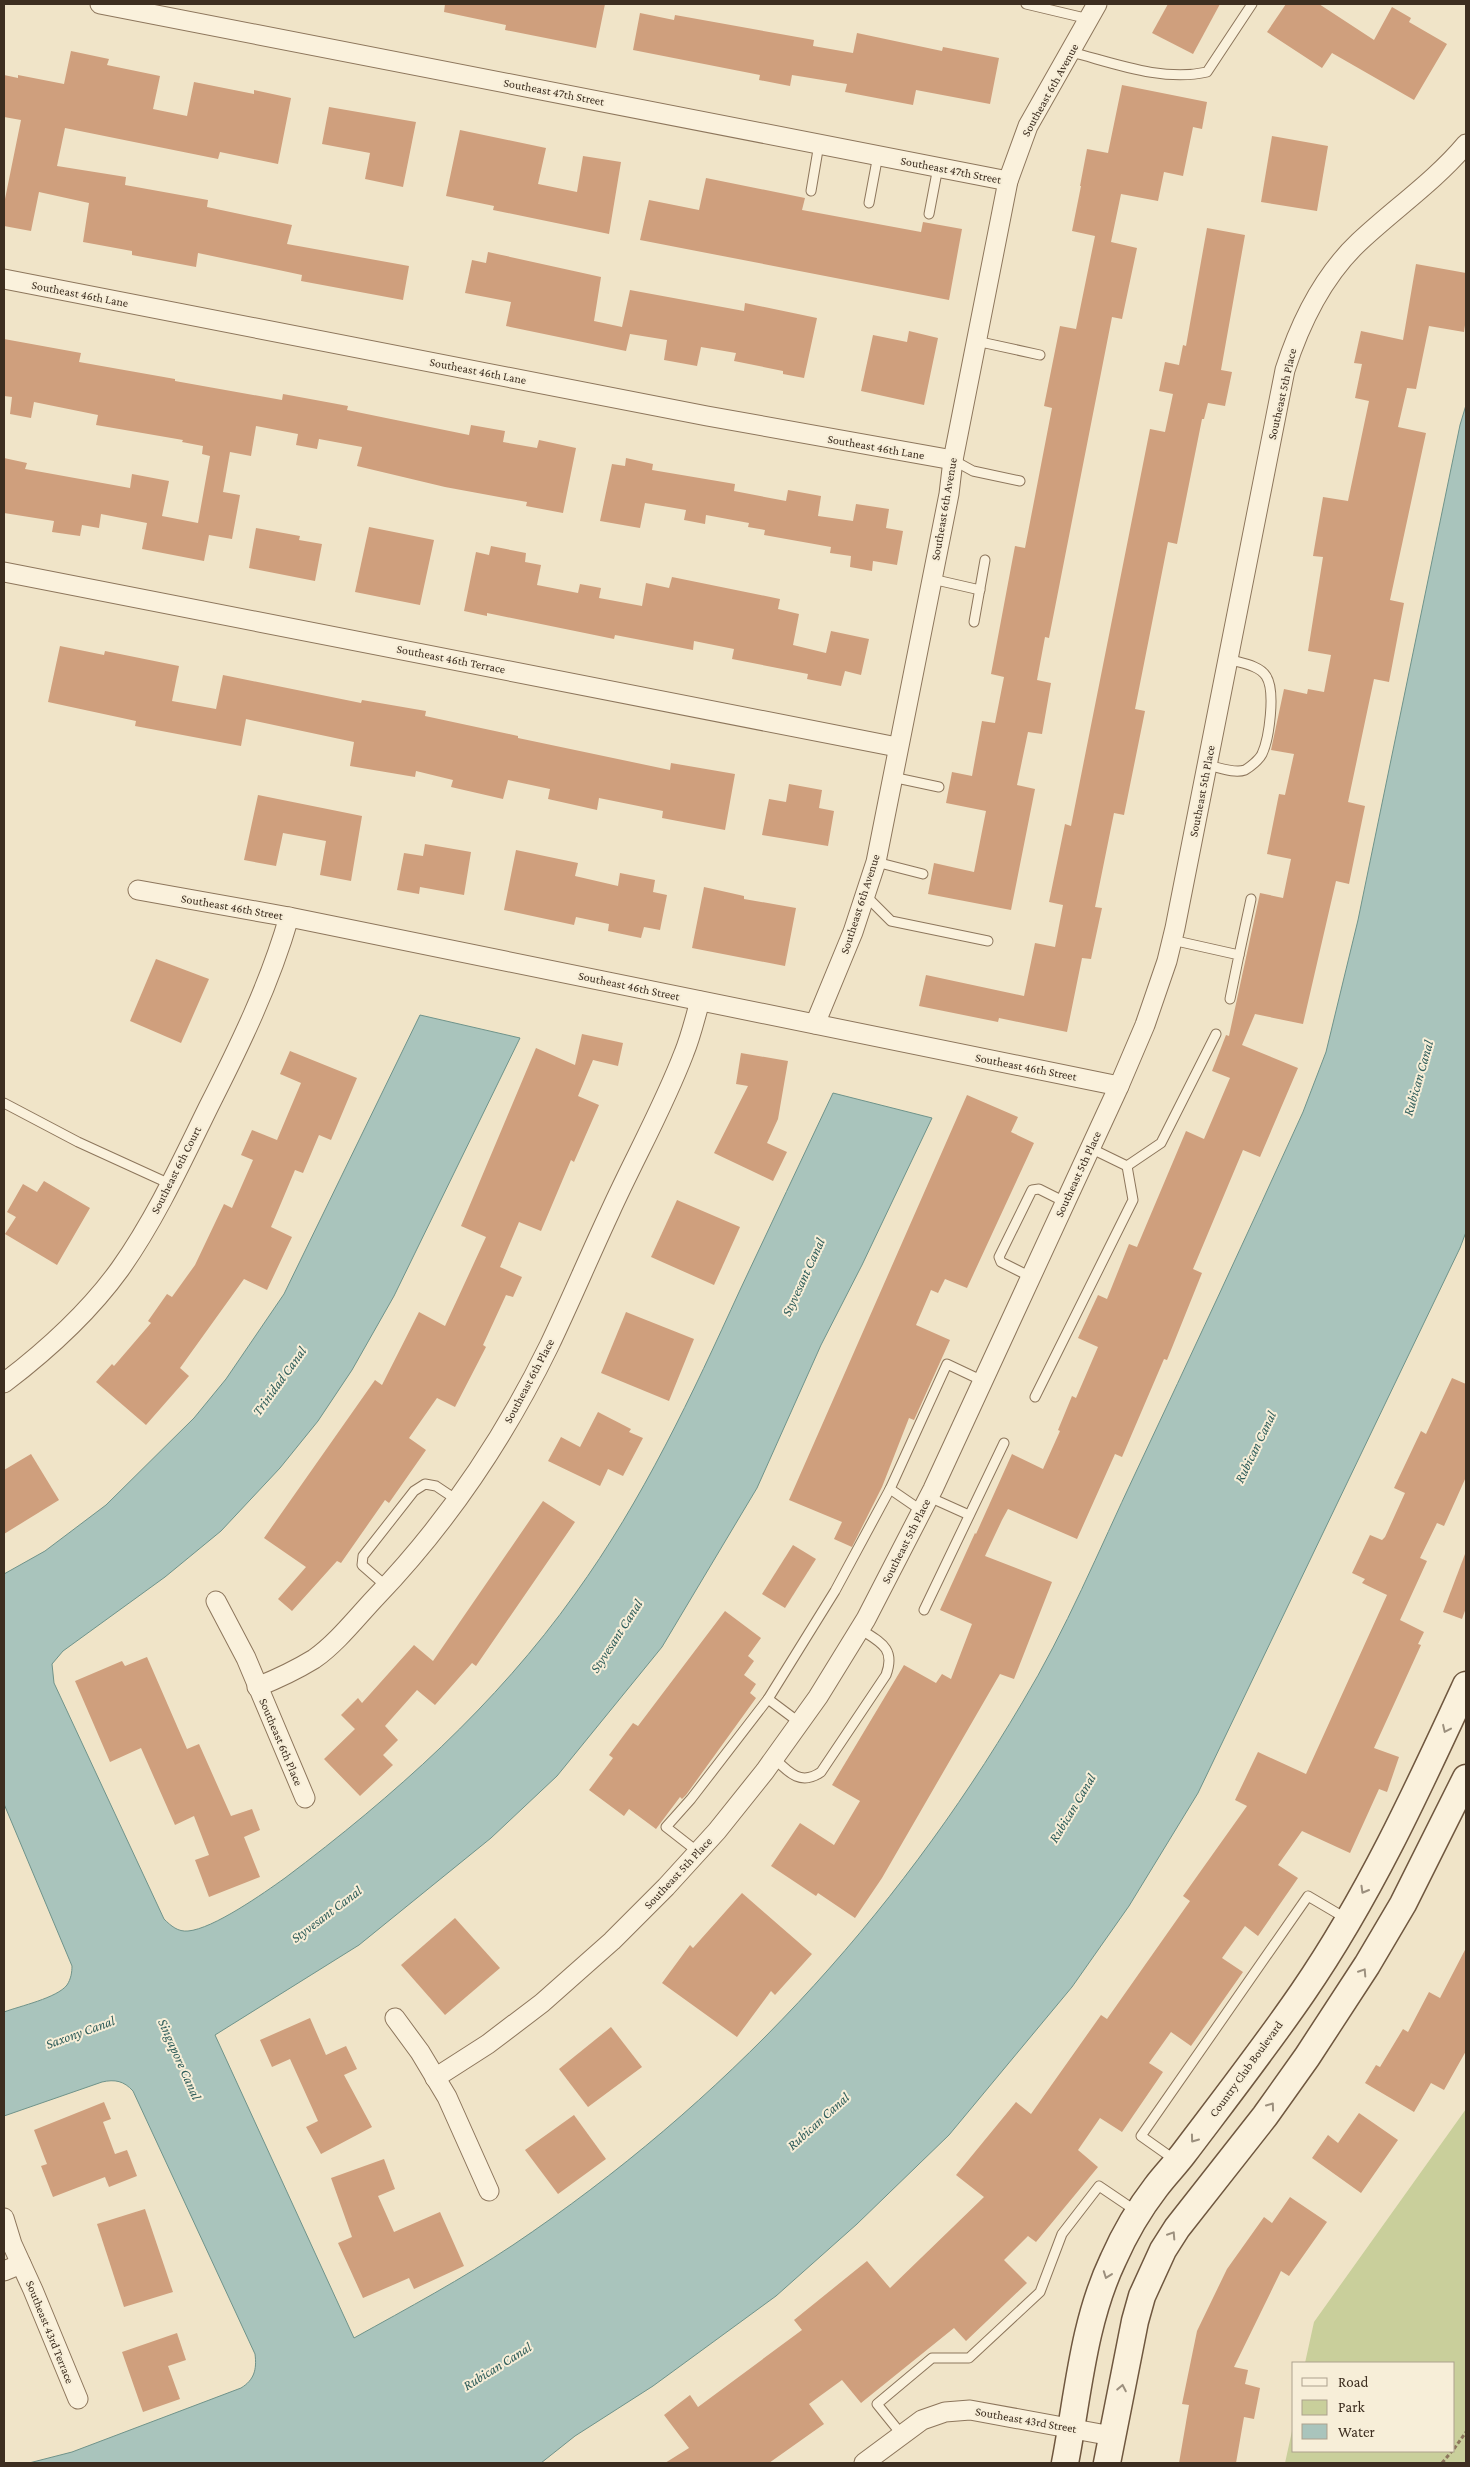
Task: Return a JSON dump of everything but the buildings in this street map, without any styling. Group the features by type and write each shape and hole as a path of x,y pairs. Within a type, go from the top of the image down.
{"main road":[{"name":"Country Club Boulevard","path":"1064,2463 1087,2342 1097,2301 1112,2261 1138,2213 1155,2188 1177,2162 1304,1991 1385,1852 1466,1685"},
{"path":"1107,2463 1135,2321 1142,2296 1163,2250 1177,2228 1308,2056 1367,1965 1420,1871 1466,1778"},
{"path":"1385,1852 1420,1871"}],"street":[{"name":"Southeast 47th Street","path":"100,4 1008,180"},
{"name":"Southeast 6th Avenue","path":"815,1024 866,896 876,862 897,747 949,494 953,460 1008,180 1028,126 1093,11"},
{"name":"Southeast 5th Place","path":"435,2078 488,2044 542,2003 612,1941 666,1887 698,1852 774,1758 800,1723 860,1629 925,1504 983,1381 1119,1086 1145,1024 1172,940 1286,370 1306,316 1321,290 1358,244 1452,161 1466,144"},
{"name":"Southeast 46th Lane","path":"4,279 707,416 953,460"},
{"name":"Southeast 46th Terrace","path":"4,572 897,747"},
{"name":"Southeast 46th Street","path":"138,890 289,917 1119,1086"},
{"name":"Southeast 6th Court","path":"4,1383 26,1366 66,1329 120,1269 140,1238 170,1184 239,1043 277,958 289,917"},
{"name":"Southeast 6th Place","path":"257,1686 281,1677 315,1658 386,1586 457,1500 488,1455 520,1401 549,1346 610,1211 656,1117 685,1052 700,1001"},
{"name":"Southeast 6th Place","path":"216,1601 246,1658 305,1798"},
{"path":"394,2018 447,2097 488,2191"},
{"name":"Southeast 43rd Terrace","path":"4,2218 12,2244 78,2400"},
{"path":"4,2271 21,2264"},
{"name":"Southeast 43rd Street","path":"864,2463 922,2420 945,2412 970,2410 1112,2436"}],"lane":[{"path":"1026,4 1093,11"},
{"path":"1071,52 1150,72 1188,76 1207,72 1252,4"},
{"path":"811,191 819,144"},
{"path":"869,203 878,155"},
{"path":"929,214 938,167"},
{"path":"976,341 1040,355"},
{"path":"953,460 973,471 1020,481"},
{"path":"974,622 985,560"},
{"path":"932,578 980,590"},
{"path":"1207,765 1232,770 1244,770 1254,763 1262,755 1273,701 1266,675 1254,667 1228,659"},
{"path":"892,777 939,787"},
{"path":"876,862 923,874"},
{"path":"866,896 891,921 988,940"},
{"path":"1230,999 1251,899"},
{"path":"1172,940 1239,954"},
{"path":"1127,1166 1162,1143 1216,1034"},
{"path":"4,1103 78,1142 170,1184"},
{"path":"1090,1148 1127,1166"},
{"path":"1035,1397 1133,1200 1127,1166"},
{"path":"1031,1277 1001,1262 999,1257 1032,1190 1039,1189 1065,1202"},
{"path":"698,1852 666,1827 691,1799 768,1699 835,1591 890,1489 947,1364 983,1381"},
{"path":"924,1610 1004,1443"},
{"path":"386,1586 362,1565 363,1556 414,1491 425,1484 436,1486 457,1500"},
{"path":"890,1489 925,1504 969,1515"},
{"path":"774,1758 789,1774 801,1778 813,1777 821,1772 827,1764 886,1675 890,1662 888,1652 882,1644 860,1629"},
{"path":"768,1699 800,1723"},
{"path":"1177,2162 1141,2136 1308,1896 1347,1920"},
{"path":"902,2435 877,2404 932,2358 969,2358 1040,2292 1062,2234 1099,2186 1138,2213"}],"path":[{"path":"1455,2447 1466,2432"},
{"path":"1442,2463 1451,2452"}],"green space":[{"path":"1466,2109 1466,2463 1285,2463 1292,2431 1292,2452 1455,2452 1455,2362 1305,2362 1314,2322"}],"water":[{"path":"1466,405 1466,1232 1198,1793 1129,1906 1072,1987 949,2135 857,2224 776,2296 653,2386 575,2436 541,2463 29,2463 72,2452 241,2388 252,2378 256,2360 255,2354 130,2088 119,2082 102,2082 4,2116 4,2012 47,1998 62,1990 67,1985 72,1966 4,1804 4,1574 45,1551 106,1505 194,1418 226,1379 284,1294 420,1015 520,1038 394,1296 352,1370 318,1421 280,1468 221,1531 165,1577 63,1651 52,1664 54,1683 164,1919 181,1931 198,1929 211,1924 238,1909 285,1878 326,1847 404,1781 441,1747 512,1674 575,1594 623,1522 685,1408 833,1093 932,1118 862,1265 821,1345 757,1488 662,1647 557,1776 491,1838 359,1945 215,2035 354,2338 494,2258 590,2190 663,2131 733,2069 798,2002 860,1933 918,1860 972,1783 1022,1703 1068,1619 1303,1112 1326,1052 1358,920 1460,425"}],"water label":[{"name":"Rubican Canal","path":"1418,1078"},
{"name":"Styvesant Canal","path":"803,1277"},
{"name":"Trinidad Canal","path":"279,1381"},
{"name":"Rubican Canal","path":"1255,1447"},
{"name":"Styvesant Canal","path":"616,1636"},
{"name":"Rubican Canal","path":"1072,1808"},
{"name":"Styvesant Canal","path":"326,1914"},
{"name":"Saxony Canal","path":"80,2032"},
{"name":"Singapore Canal","path":"180,2059"},
{"name":"Rubican Canal","path":"818,2121"},
{"name":"Rubican Canal","path":"497,2366"}]}
